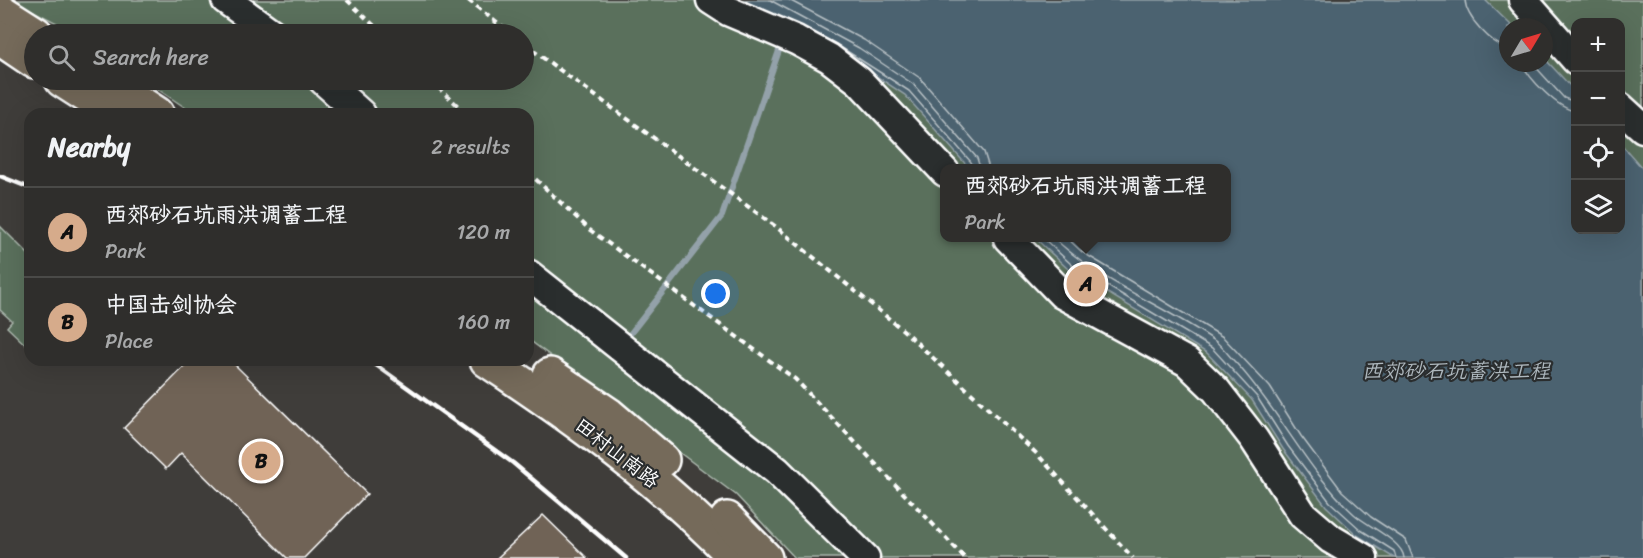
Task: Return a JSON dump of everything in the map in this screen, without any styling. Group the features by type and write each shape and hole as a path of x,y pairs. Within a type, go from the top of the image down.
{"main road":[{"path":"0,11 24,26"},
{"path":"0,38 24,54"},
{"path":"78,90 106,108"},
{"path":"120,90 148,108"},
{"name":"田村山南路","path":"534,364 609,415 701,493 765,558"},
{"name":"田村山南路","path":"496,366 558,407 645,473 736,558"}],"lane":[{"path":"226,0 259,24"},
{"path":"711,0 829,58 859,81 940,167"},
{"path":"1523,0 1571,55"},
{"path":"334,90 354,108"},
{"path":"1625,112 1643,128"},
{"path":"1013,242 1062,294 1186,362 1216,390 1248,431 1303,515 1331,539 1363,558"},
{"path":"534,279 777,471 865,558"}],"path":[{"path":"347,0 372,24"},
{"path":"468,0 498,24"},
{"path":"534,51 775,226 903,330 1037,454 1133,558"},
{"path":"441,90 460,108"},
{"path":"534,178 590,230 795,379 965,558"}],"green space":[{"path":"12,0 1643,0 1643,558 795,558 736,495 534,344 534,108 186,108 159,90 534,90 534,24 59,24"},
{"path":"0,226 24,250 24,343 7,327 12,321 0,310"}],"water":[{"name":"西郊砂石坑蓄洪工程","path":"743,0 1485,0 1504,18 1499,18 1499,72 1553,72 1553,68 1571,87 1571,234 1625,234 1625,149 1643,169 1643,558 1394,558 1357,535 1326,506 1283,449 1252,400 1207,353 1068,269 1039,242 1231,242 1231,164 965,164 905,95 852,60"}],"building":[{"path":"185,366 236,366 367,494 304,558 287,558 181,453 166,469 124,428"},
{"path":"543,515 587,558 497,558"}],"waterway":[{"path":"627,338 722,216 782,42"}],"railway":[{"path":"0,176 24,186"},
{"path":"377,366 513,463 626,558"}],"place":[{"name":"西郊砂石坑雨洪调蓄工程","path":"1086,284"},
{"name":"中国击剑协会","path":"261,461"}]}
